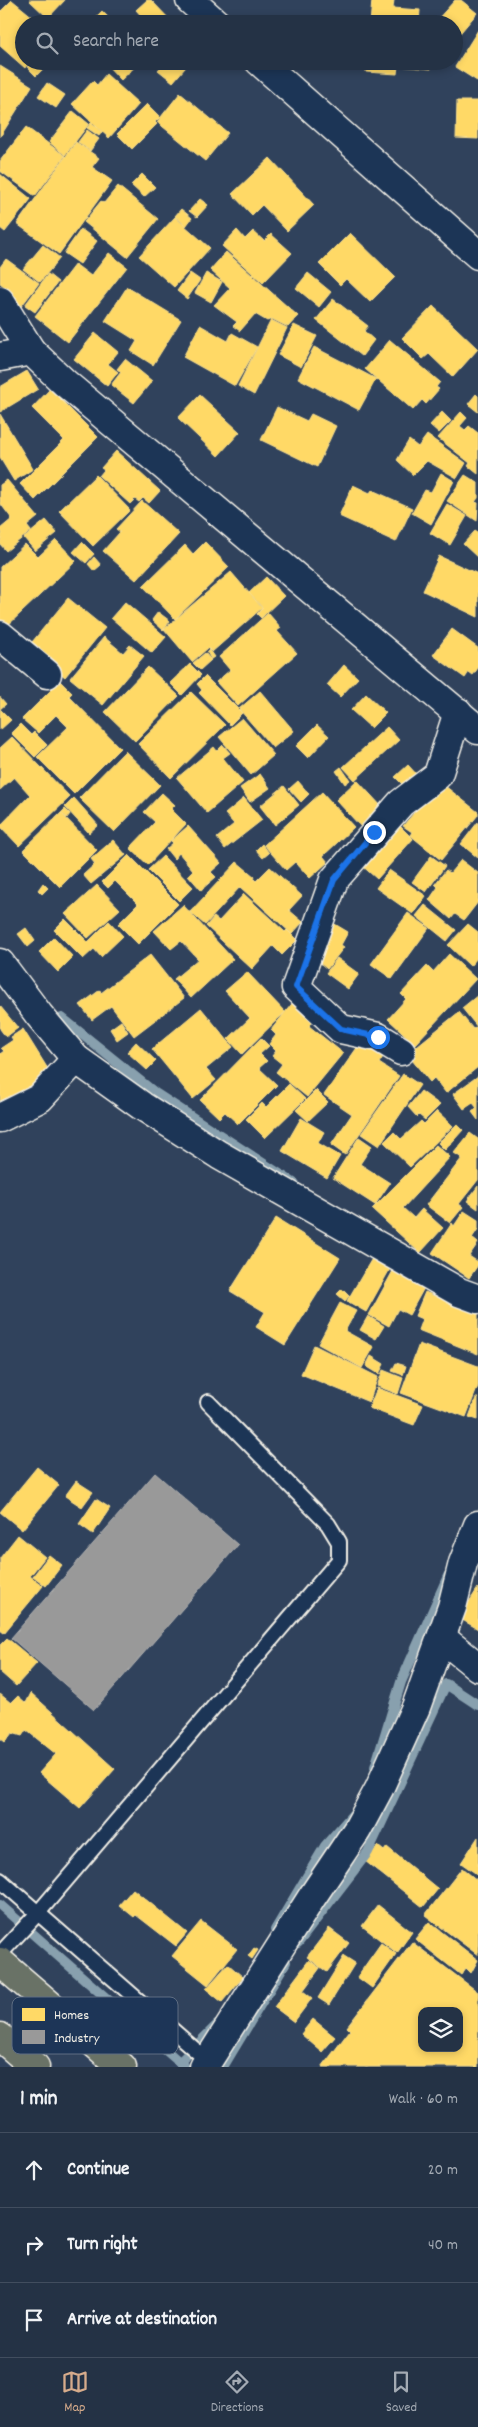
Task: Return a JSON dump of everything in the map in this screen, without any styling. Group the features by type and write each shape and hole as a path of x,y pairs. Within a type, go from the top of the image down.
{"main road":[{"path":"0,1962 41,1997"},
{"path":"0,2036 12,2047"},
{"path":"20,2054 35,2067"},
{"path":"107,2054 122,2067"}],"street":[{"path":"190,0 207,15"},
{"path":"269,70 478,255"},
{"path":"0,301 31,351 65,383 468,721 438,775 401,803 334,880 296,987 341,1029 378,1037 401,1051"},
{"path":"0,357 31,351"},
{"path":"0,635 47,674"},
{"path":"0,963 39,1015 76,1059 142,1106 219,1155 460,1292 478,1299"},
{"path":"0,1118 40,1098 76,1059"},
{"path":"206,2064 362,1822 401,1744 442,1638 463,1563 478,1525"},
{"path":"442,1638 478,1667"}],"lane":[{"path":"0,1954 38,1913 339,1560 339,1542 328,1524 208,1402"},
{"path":"0,1880 131,1997"},
{"path":"178,2039 206,2064"}],"building: Homes":[{"path":"12,0 30,15 15,15 15,59 0,46 0,12"},
{"path":"29,0 65,0 51,15 45,15"},
{"path":"147,0 151,0 165,15 140,15 136,10"},
{"path":"372,0 394,0 393,8 420,10 420,15 371,15"},
{"path":"455,0 461,0 477,13 463,30 463,15 441,15"},
{"path":"102,11 106,15 98,15"},
{"path":"478,30 477,81 460,70 463,70 463,54"},
{"path":"0,66 32,86 0,137"},
{"path":"30,70 42,70 36,76"},
{"path":"112,70 132,70 121,80"},
{"path":"158,70 183,70 173,82"},
{"path":"366,70 398,70 397,74 366,72"},
{"path":"106,74 139,104 109,138 72,104 93,81 97,85"},
{"path":"47,83 65,95 56,108 38,96"},
{"path":"180,93 228,133 205,161 157,122"},
{"path":"457,101 478,101 478,139 456,138"},
{"path":"147,104 160,117 155,122 157,124 132,149 117,134"},
{"path":"73,111 89,124 65,155 49,142"},
{"path":"91,123 102,132 99,136 87,128"},
{"path":"26,127 65,156 35,196 0,171 0,161"},
{"path":"87,130 99,139 90,151 78,142"},
{"path":"76,142 99,158 92,167 112,181 59,254 17,224"},
{"path":"270,158 314,205 287,231 262,205 252,215 232,194"},
{"path":"0,174 31,199 5,232 0,228"},
{"path":"142,174 155,187 144,197 131,185"},
{"path":"118,186 158,219 127,257 84,222 101,201 104,203"},
{"path":"200,199 208,205 197,217 189,211"},
{"path":"181,209 192,218 186,226 175,216"},
{"path":"175,217 210,248 174,287 139,256"},
{"path":"81,229 97,241 80,264 64,253"},
{"path":"237,230 245,239 253,231 264,241 271,234 292,253 263,283 222,246"},
{"path":"350,233 395,277 370,302 346,279 340,285 319,264"},
{"path":"43,245 60,258 40,282 23,269"},
{"path":"226,252 298,316 288,327 272,319 267,321 255,314 240,331 233,326 237,322 214,305 230,288 210,270"},
{"path":"109,253 127,267 68,342 35,316 75,264 91,276"},
{"path":"6,259 39,283 20,308 4,296 9,290 0,283 0,267"},
{"path":"190,273 200,280 187,299 177,291"},
{"path":"206,273 222,282 211,302 195,293"},
{"path":"308,273 331,292 319,307 296,288"},
{"path":"48,274 58,282 35,312 25,305"},
{"path":"127,287 181,320 153,365 131,351 137,341 105,321"},
{"path":"333,299 368,326 364,331 374,340 362,356 316,320"},
{"path":"433,306 478,349 453,377 429,354 423,359 402,338"},
{"path":"271,320 287,328 254,395 238,386"},
{"path":"200,325 228,341 232,333 257,347 235,386 183,357"},
{"path":"294,325 317,336 301,367 278,355"},
{"path":"95,333 118,352 108,364 118,372 107,386 74,359"},
{"path":"390,340 440,382 436,387 439,389 426,404 422,400 413,410 365,369"},
{"path":"314,347 376,379 359,410 298,378"},
{"path":"125,359 152,381 134,403 111,385 121,372 117,369"},
{"path":"27,371 38,389 0,412 0,387"},
{"path":"50,389 98,437 35,500 20,484 64,440 32,408"},
{"path":"476,394 478,396 478,412 468,404"},
{"path":"200,395 240,432 218,456 178,418"},
{"path":"277,407 307,421 311,414 336,426 317,467 261,440"},
{"path":"442,412 451,421 439,433 430,425"},
{"path":"461,412 467,418 460,426 465,430 469,426 478,433 478,474 468,466 470,463 438,438"},
{"path":"0,414 33,469 14,481 0,458"},
{"path":"427,435 466,463 457,478 427,461 413,475 397,460 409,440 418,447"},
{"path":"116,451 160,491 149,503 143,498 139,502 135,499 130,504 99,476 104,470 101,468"},
{"path":"441,473 454,481 431,524 412,513 425,490 431,492"},
{"path":"96,475 130,510 93,546 59,511"},
{"path":"465,475 478,483 478,498 475,502 478,503 477,521 447,501"},
{"path":"7,480 38,517 27,526 31,531 6,551 0,544 2,533 0,529 12,519 0,503 0,485"},
{"path":"353,485 370,493 372,490 412,508 396,542 339,516"},
{"path":"142,501 179,534 136,580 103,551 120,532 116,529"},
{"path":"447,504 467,516 450,545 430,533"},
{"path":"46,520 57,533 35,551 24,538"},
{"path":"475,531 478,533 478,558 463,544"},
{"path":"56,540 76,561 5,628 0,623 0,567 25,544 38,557"},
{"path":"82,542 94,554 86,563 73,552"},
{"path":"205,542 229,567 175,619 143,586 185,545 193,554"},
{"path":"439,556 478,574 478,617 423,591"},
{"path":"94,557 101,565 94,571 88,564"},
{"path":"231,572 262,608 212,652 208,648 192,662 164,629"},
{"path":"266,577 284,596 261,618 257,614 263,608 249,593"},
{"path":"68,598 105,628 65,677 28,647"},
{"path":"125,602 166,637 152,653 111,618"},
{"path":"158,612 170,621 163,630 152,620"},
{"path":"268,613 281,628 277,631 297,653 238,706 216,682 230,670 219,657"},
{"path":"452,629 478,648 478,668 473,675 469,672 465,678 433,655"},
{"path":"104,637 123,653 130,645 144,656 103,705 70,678"},
{"path":"209,650 214,657 211,659 207,652"},
{"path":"205,653 211,660 200,670 193,663"},
{"path":"190,664 201,675 182,695 170,683"},
{"path":"344,665 358,678 340,697 327,685"},
{"path":"148,667 179,696 135,741 105,712"},
{"path":"205,676 242,713 230,725 199,693 202,690 197,684"},
{"path":"60,681 72,693 69,696 120,748 74,794 37,757 68,727 56,715 38,733 22,719"},
{"path":"260,691 294,731 273,748 239,709"},
{"path":"191,692 225,725 171,778 138,744"},
{"path":"366,694 386,713 371,728 351,710"},
{"path":"0,697 6,704 0,709"},
{"path":"0,709 11,720 0,730"},
{"path":"242,718 274,755 251,775 219,737"},
{"path":"20,724 31,735 34,732 47,745 35,757 11,733"},
{"path":"317,725 329,736 308,758 296,746"},
{"path":"387,727 399,740 355,780 343,767"},
{"path":"12,737 70,797 19,846 0,826 30,795 14,777 0,790 0,748"},
{"path":"223,745 230,753 223,758 243,782 207,813 177,778 214,747 217,751"},
{"path":"125,751 160,785 114,832 79,798"},
{"path":"408,765 419,777 407,789 395,777"},
{"path":"341,767 350,780 345,784 336,771"},
{"path":"260,774 270,788 250,802 240,788"},
{"path":"357,780 383,808 362,828 336,800"},
{"path":"298,781 309,794 301,802 289,789"},
{"path":"440,782 478,812 478,815 441,860 410,835 412,832 403,826"},
{"path":"284,786 299,805 275,825 260,806"},
{"path":"322,792 354,827 323,856 328,862 310,878 295,862 286,870 264,845"},
{"path":"162,793 175,805 171,809 186,824 148,865 130,848 155,822 144,812"},
{"path":"74,798 98,825 89,833 65,807"},
{"path":"244,798 262,820 225,849 217,838 234,824 225,814"},
{"path":"65,809 70,814 67,818 61,813"},
{"path":"61,813 97,850 60,887 23,850"},
{"path":"396,822 413,839 377,879 359,863"},
{"path":"478,822 478,858 461,844"},
{"path":"188,826 221,863 211,872 216,877 201,890 188,875 193,870 179,853 174,859 166,849 173,843 171,841"},
{"path":"113,840 126,855 91,884 83,875 95,864 91,859"},
{"path":"262,844 269,853 263,858 256,850"},
{"path":"129,855 178,904 138,944 118,924 138,904 115,881 108,888 102,882"},
{"path":"163,856 193,887 179,901 148,870"},
{"path":"431,856 445,866 426,892 412,882"},
{"path":"461,860 478,873 478,902 464,920 455,914 451,919 429,900 438,887 435,884 446,870 450,873"},
{"path":"237,862 255,877 256,881 270,867 302,896 289,910 303,922 292,934 240,887 205,925 190,912"},
{"path":"389,870 426,896 413,914 376,888"},
{"path":"43,883 48,888 42,894 38,890"},
{"path":"97,885 120,909 88,938 65,914"},
{"path":"244,894 285,932 287,930 297,940 282,955 273,946 252,969 206,926 214,917 219,921"},
{"path":"183,905 233,959 191,998 174,979 198,959 181,941 171,949 154,931"},
{"path":"425,905 456,930 447,941 416,916"},
{"path":"408,913 429,928 392,979 371,964"},
{"path":"65,919 88,942 109,921 123,936 101,957 94,949 83,959 54,930"},
{"path":"333,923 348,932 341,945 344,947 327,969 320,963 318,951"},
{"path":"468,924 478,932 478,957 470,966 448,945"},
{"path":"26,928 35,941 28,947 18,934"},
{"path":"54,937 73,957 58,972 39,952"},
{"path":"449,954 476,979 415,1044 388,1019 406,999 401,994 427,966 433,972"},
{"path":"150,955 184,998 134,1036 111,1006 92,1020 80,1005 100,990 101,993"},
{"path":"337,958 359,974 348,989 326,973"},
{"path":"247,972 285,1012 242,1054 228,1039 250,1018 225,991"},
{"path":"478,995 478,1028 462,1008"},
{"path":"295,1000 317,1018 309,1026 343,1053 307,1097 276,1072 282,1064 272,1056 276,1051 269,1044 276,1035 271,1030"},
{"path":"0,1006 18,1028 6,1037 0,1029"},
{"path":"201,1008 233,1047 206,1069 216,1080 193,1099 152,1049"},
{"path":"459,1012 473,1029 476,1027 478,1029 478,1067 446,1093 434,1078 430,1082 407,1054"},
{"path":"121,1021 128,1032 117,1040 110,1029"},
{"path":"23,1029 53,1077 0,1111 0,1054 4,1051 1,1048 13,1040 11,1037"},
{"path":"261,1038 269,1046 260,1054 267,1061 259,1068 277,1085 238,1124 225,1112 219,1118 200,1100"},
{"path":"136,1042 156,1061 147,1070 127,1052"},
{"path":"361,1042 383,1057 379,1063 399,1076 345,1155 331,1145 352,1114 324,1095"},
{"path":"403,1074 420,1085 379,1146 361,1134"},
{"path":"478,1076 478,1120 472,1112 477,1108 473,1103 464,1109 453,1094"},
{"path":"289,1084 305,1099 265,1138 246,1119 262,1103 266,1107"},
{"path":"316,1090 328,1102 308,1121 296,1110"},
{"path":"421,1091 440,1105 425,1120 419,1115 417,1117 408,1107"},
{"path":"437,1111 453,1126 410,1167 384,1142 394,1132 401,1139 421,1121 424,1124"},
{"path":"301,1118 324,1132 318,1143 340,1156 327,1178 282,1151"},
{"path":"457,1124 463,1130 445,1150 438,1143"},
{"path":"470,1133 478,1139 478,1180 459,1204 463,1207 450,1223 426,1205 462,1158 454,1153"},
{"path":"359,1137 372,1146 360,1164 390,1183 375,1205 333,1178"},
{"path":"436,1145 450,1157 403,1208 414,1218 422,1209 443,1228 420,1253 372,1209"},
{"path":"478,1186 478,1209 467,1201"},
{"path":"464,1211 478,1220 478,1229 472,1238 478,1243 469,1256 478,1262 478,1265 469,1278 432,1253 452,1223 454,1226"},
{"path":"276,1218 340,1258 285,1345 256,1327 265,1312 230,1291"},
{"path":"377,1250 395,1260 366,1312 347,1301"},
{"path":"394,1269 429,1279 409,1315 398,1309 389,1326 369,1315"},
{"path":"342,1289 349,1296 345,1301 337,1294"},
{"path":"425,1292 478,1314 478,1354 418,1330 422,1319 415,1316"},
{"path":"340,1303 356,1311 345,1331 374,1347 362,1368 318,1344"},
{"path":"368,1316 384,1326 376,1339 360,1330"},
{"path":"419,1344 478,1366 478,1386 466,1417 401,1393"},
{"path":"314,1345 378,1377 369,1402 301,1374"},
{"path":"371,1356 384,1364 379,1374 366,1366"},
{"path":"396,1363 406,1366 403,1375 392,1371"},
{"path":"383,1370 403,1378 398,1394 377,1386"},
{"path":"377,1388 423,1405 414,1425 369,1408"},
{"path":"476,1398 478,1398 478,1420 469,1417"},
{"path":"37,1467 59,1485 22,1530 0,1512"},
{"path":"76,1481 93,1492 82,1507 65,1496"},
{"path":"96,1499 110,1508 93,1534 79,1524"},
{"path":"18,1535 45,1557 30,1576 43,1586 4,1633 0,1630 0,1558"},
{"path":"49,1555 62,1565 46,1586 33,1576"},
{"path":"478,1588 478,1629 459,1618"},
{"path":"7,1638 37,1663 16,1686 0,1672 0,1645"},
{"path":"31,1693 115,1769 80,1808 39,1773 56,1754 26,1730 22,1736 12,1733 5,1742 0,1738 0,1694 11,1703 18,1696 26,1703"},
{"path":"478,1837 478,1875 461,1863"},
{"path":"378,1846 384,1851 387,1847 438,1889 423,1907 365,1861"},
{"path":"462,1868 478,1881 478,1955 425,1915"},
{"path":"133,1889 187,1933 176,1946 136,1915 134,1917 119,1905"},
{"path":"378,1905 412,1932 397,1953 362,1926"},
{"path":"201,1921 237,1949 208,1985 172,1956"},
{"path":"429,1922 478,1960 471,1973 466,1968 461,1975 415,1939"},
{"path":"329,1928 349,1943 327,1972 307,1957"},
{"path":"412,1942 478,1992 478,2067 322,2067 350,2030 347,2027"},
{"path":"381,1943 396,1954 372,1988 357,1977"},
{"path":"254,1948 258,1950 252,1959 248,1956"},
{"path":"344,1956 355,1963 329,2005 318,1998"},
{"path":"309,1960 320,1968 303,1991 312,1998 294,2022 274,2007"},
{"path":"228,1964 243,1977 222,2002 206,1989"},
{"path":"313,2019 335,2037 322,2052 301,2034"}],"building: Industry":[{"path":"155,1473 238,1545 94,1710 11,1638"}],"waterway":[{"path":"62,1018 155,1093 295,1184"},
{"path":"375,1767 401,1682 448,1576"},
{"path":"298,1943 368,1852 446,1684 478,1705"},
{"path":"275,1930 325,1846 353,1814"},
{"path":"0,1905 105,1997"},
{"path":"223,2067 286,1962"},
{"path":"180,2062 217,2025"},
{"path":"170,2054 185,2067"}],"route":[{"path":"374,832 334,880 296,987 341,1029 378,1037"}]}
